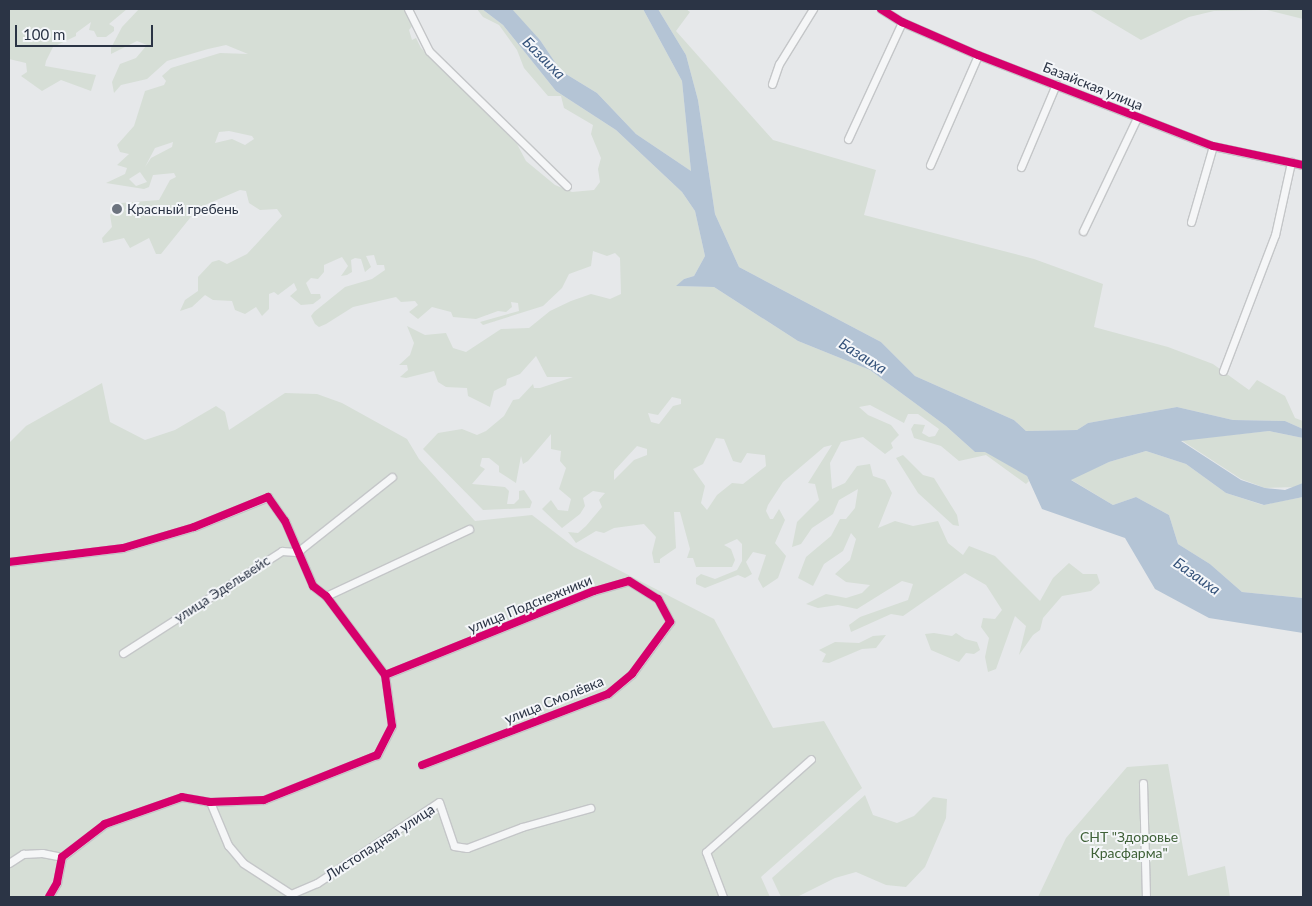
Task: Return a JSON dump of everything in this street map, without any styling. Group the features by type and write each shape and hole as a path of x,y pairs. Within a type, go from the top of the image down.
{"street":[{"path":"408,9 429,51 567,186"},
{"path":"772,84 779,64 813,9"},
{"name":"Базайская улица","path":"881,9 902,22 978,55 1056,84 1137,118 1214,146 1303,165"},
{"path":"848,139 902,22"},
{"path":"930,165 978,55"},
{"path":"1021,167 1056,84"},
{"path":"1083,231 1137,118"},
{"path":"1191,222 1214,146"},
{"path":"1223,371 1275,235 1292,162"},
{"name":"улица Эдельвейс","path":"123,653 282,551 296,552 392,477"},
{"path":"9,562 123,548 194,527 268,497 284,521 296,552 313,586 326,596 385,675 392,726 377,755 264,800 210,802 182,798 105,824 62,858 57,883 49,897"},
{"path":"326,596 469,529"},
{"name":"улица Подснежники","path":"385,675 594,591 629,581 658,599 670,622"},
{"name":"улица Смолёвка","path":"422,765 608,694 632,674 670,622"},
{"path":"723,897 706,852 811,759"},
{"path":"1143,783 1146,897"},
{"name":"Листопадная улица","path":"210,802 228,845 243,863 292,894 317,884 439,802 454,846 467,848 590,808"},
{"path":"9,863 23,854 42,853 62,858"}],"green space":[{"path":"9,9 127,9 109,24 114,27 114,31 106,37 97,37 94,31 89,30 91,22 76,33 76,36 53,47 46,61 45,66 96,75 91,91 61,80 42,91 21,76 27,72 26,63 9,59"},
{"path":"139,9 405,9 413,25 409,30 412,40 416,38 421,48 517,144 526,161 555,185 572,192 594,190 600,182 598,169 601,158 591,134 593,125 564,108 561,96 548,96 524,68 517,50 499,25 483,17 477,9 482,9 503,25 556,91 616,130 682,192 695,211 705,256 694,276 684,279 677,286 714,287 798,341 870,370 946,426 975,452 985,451 1027,476 1029,481 1026,484 986,455 959,461 941,446 914,438 911,429 914,424 925,425 922,433 929,437 935,436 939,429 918,414 908,414 904,423 870,405 859,407 868,415 891,425 899,435 891,443 893,448 885,454 863,437 841,442 830,463 832,489 845,483 857,466 870,464 873,476 885,480 892,493 878,528 895,521 913,526 938,521 948,543 963,555 969,546 995,556 1040,601 1053,578 1069,563 1083,574 1097,574 1100,583 1091,591 1062,596 1043,618 1040,630 1033,635 1019,655 1026,626 1015,616 996,669 988,672 985,657 989,638 981,627 983,618 995,619 1002,610 986,585 965,573 903,616 891,614 851,632 849,625 860,617 908,600 913,584 902,581 857,609 838,605 818,608 806,604 826,594 846,598 862,593 870,585 846,582 835,574 850,560 856,539 851,533 843,551 824,564 813,586 798,578 806,557 831,536 840,519 846,519 855,508 858,489 839,500 833,514 812,528 801,544 792,547 797,522 819,500 815,484 808,483 832,445 824,447 783,482 768,505 766,511 770,519 773,519 779,509 785,520 775,543 786,556 778,578 763,588 758,579 766,555 753,552 746,562 752,574 745,578 738,575 705,588 696,584 696,578 701,574 715,579 737,570 742,561 742,544 737,539 724,545 731,549 735,560 732,567 696,567 693,558 687,558 690,549 680,512 674,512 676,548 660,559 660,563 654,563 652,553 656,537 644,524 614,528 604,533 596,531 576,543 568,532 578,533 586,526 602,507 599,500 605,493 593,491 583,498 585,506 580,514 562,528 542,509 551,500 558,510 568,511 571,499 559,489 566,468 560,461 561,451 551,449 551,434 528,461 523,464 521,456 516,483 499,472 499,466 489,458 482,458 480,466 485,469 472,484 505,487 509,491 507,504 514,504 519,499 519,491 524,490 532,502 530,508 483,510 423,449 438,433 462,429 477,435 486,431 504,416 513,400 519,399 533,384 534,388 540,388 573,377 547,377 536,356 520,374 507,379 506,385 494,391 490,407 468,396 467,388 446,387 438,382 434,371 406,378 400,377 408,370 407,365 399,365 410,355 414,343 407,326 425,335 446,333 453,348 466,352 501,329 529,328 550,311 571,301 591,294 610,299 621,294 620,258 615,253 607,256 593,251 591,266 569,274 562,288 543,306 483,325 480,322 519,311 518,303 511,302 512,307 506,312 498,311 476,319 453,317 451,312 432,307 418,319 409,312 418,305 415,301 401,302 396,297 353,307 319,327 315,324 311,316 314,312 345,287 372,279 385,270 384,265 377,265 374,255 366,256 371,267 365,272 361,259 355,258 351,260 352,272 341,276 348,266 342,257 324,265 324,272 318,279 311,278 306,283 311,294 320,294 321,298 313,304 301,305 290,296 297,290 294,283 278,295 274,292 269,294 269,309 262,316 256,307 245,314 235,310 232,301 213,300 205,295 192,307 180,311 185,300 198,291 198,277 212,262 219,260 227,264 247,254 282,216 277,209 260,210 249,203 246,191 240,190 198,208 161,254 156,254 149,238 130,248 124,238 103,243 102,238 112,227 110,215 121,203 159,200 170,180 176,177 174,173 153,175 149,187 144,189 106,183 125,174 127,168 117,165 129,154 120,152 117,145 134,126 145,91 164,85 166,81 162,76 171,68 220,53 248,54 226,45 208,49 167,61 147,79 121,85 114,93 112,82 120,64 136,58 147,45 137,41 111,54 111,48 122,27","holes":["229,131 252,136 254,139 245,145 232,139 215,143 219,132","173,142 172,147 151,158 145,167 155,148","140,172 147,182 136,186 129,179","672,397 681,399 681,404 673,406 659,424 651,422 648,413 658,415","716,438 724,439 733,461 741,463 747,453 765,455 766,466 743,484 732,483 717,495 707,510 701,503 705,486 693,469 703,464","637,446 647,449 647,455 634,460 614,480 614,471"]},
{"path":"511,9 643,9 682,81 691,171 636,134 597,93 561,71 540,40"},
{"path":"658,9 686,9 690,12 676,31 773,140 876,170 864,215 1034,259 1103,284 1094,327 1168,347 1213,364 1249,390 1257,380 1285,396 1295,418 1303,421 1303,429 1285,421 1233,420 1177,407 1088,423 1077,430 1026,431 1014,420 915,376 881,342 739,267 715,214 698,100 686,55"},
{"path":"1089,9 1303,9 1303,19 1267,10 1214,11 1189,17 1141,40"},
{"path":"102,383 110,422 145,440 175,430 216,406 225,412 229,430 285,393 317,394 342,403 407,439 419,459 475,521 532,515 574,547 714,619 773,728 824,721 862,788 761,877 770,897 9,897 9,443 26,426"},
{"path":"1269,431 1303,438 1303,483 1299,487 1265,488 1241,479 1181,440"},
{"path":"1146,451 1186,464 1226,493 1263,505 1303,497 1303,598 1242,592 1210,564 1178,544 1169,515 1136,497 1113,505 1070,479 1109,462"},
{"path":"903,455 923,475 934,478 957,515 959,526 953,525 918,493 896,458"},
{"path":"934,633 952,636 956,633 965,639 977,642 980,650 974,654 966,653 959,662 931,650 925,634"},
{"path":"886,635 876,648 862,649 829,663 822,662 826,654 819,650 835,642 859,643 873,636"},
{"name":"СНТ \"Здоровье Красфарма\"","path":"1168,764 1188,876 1225,866 1230,897 1038,897 1066,838 1127,767"},
{"path":"865,795 873,815 897,823 914,816 933,797 947,799 946,818 925,867 906,887 886,885 856,872 835,878 797,897 781,897 772,878"}],"water":[{"name":"Базаиха","path":"482,9 512,9 540,40 561,71 597,93 636,134 691,171 682,81 643,9 658,9 686,55 698,100 715,214 739,267 881,342 915,376 1014,420 1026,431 1077,430 1088,423 1177,407 1233,420 1285,421 1303,429 1303,438 1269,431 1181,441 1241,480 1265,488 1285,490 1303,483 1303,497 1264,505 1226,493 1186,464 1146,451 1109,462 1071,480 1113,505 1136,497 1169,515 1178,544 1210,564 1242,592 1303,598 1303,633 1209,618 1155,589 1125,538 1042,509 1027,476 985,452 975,452 946,426 870,370 798,341 714,287 676,286 684,279 694,276 705,256 695,211 682,192 616,130 556,91 503,25"}],"cycle path":[{"path":"881,9 902,22 978,55 1213,146 1303,165"},
{"path":"9,562 123,548 194,527 268,497 285,521 313,586 326,596 385,675 392,726 377,755 264,800 210,802 182,797 105,824 62,857 57,883 49,897"},
{"path":"385,675 594,591 629,581 658,599 670,622 632,674 608,694 422,765"}],"place":[{"name":"Красный гребень","path":"117,209"}]}
